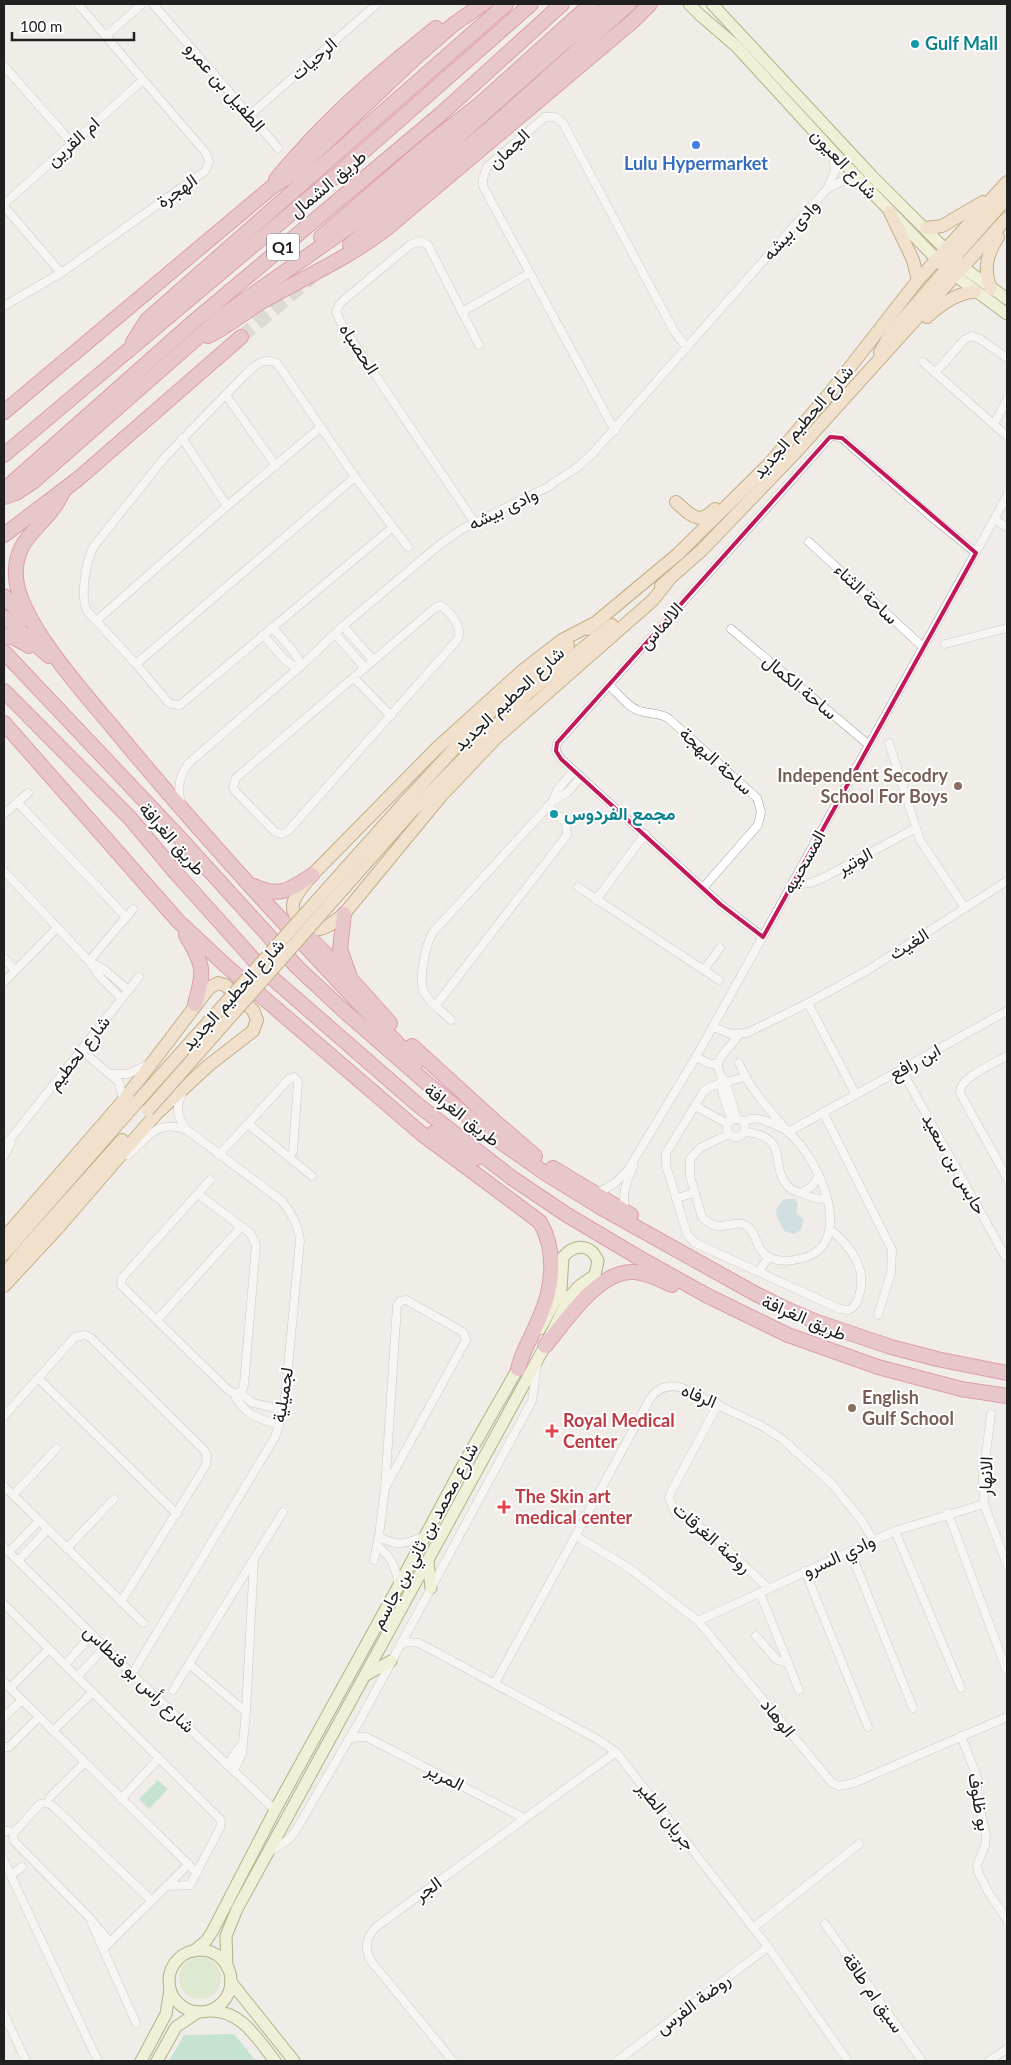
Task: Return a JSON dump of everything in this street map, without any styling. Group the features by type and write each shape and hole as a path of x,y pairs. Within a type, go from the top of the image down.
{"highway":[{"path":"272,187 300,152 342,108 380,74 467,4"},
{"path":"4,412 272,187 294,173 416,57 454,24 482,4"},
{"path":"383,113 392,98 467,25 482,4"},
{"path":"129,349 140,328 150,317 506,4"},
{"name":"طريق الشمال","path":"4,454 339,173 532,4"},
{"name":"طريق الشمال","path":"4,490 191,324 441,114 562,4"},
{"path":"461,118 467,109 574,4"},
{"path":"316,241 480,104 591,4"},
{"path":"568,39 579,22 597,4"},
{"path":"4,497 16,493 34,481 235,306 356,222 418,172 568,39 612,4"},
{"path":"348,247 493,126 629,4"},
{"path":"198,339 219,330 261,302 369,242 440,186 633,21 650,4"},
{"path":"4,535 64,490 241,337"},
{"path":"211,362 221,339"},
{"path":"4,525 44,498 64,490"},
{"path":"64,490 51,511 24,541 16,562 18,590 29,615 43,638 65,670 185,813 264,901 466,1117"},
{"path":"4,596 43,638"},
{"path":"4,617 65,670"},
{"path":"4,636 14,638 65,670"},
{"name":"طريق الغرافة","path":"4,652 171,829 297,967 342,1010 466,1117 545,1173 600,1207 754,1293 817,1322 891,1347 946,1361 1007,1373"},
{"name":"طريق الغرافة","path":"5,692 130,818 176,873 264,970 418,1105 512,1178 592,1231 706,1295 788,1335 878,1367 961,1389 1007,1396"},
{"path":"4,723 178,921 265,1001 387,1105 422,1134 533,1216 545,1231 551,1253 548,1292 540,1319 522,1352 518,1369"},
{"path":"248,883 270,893 282,892 294,887 312,875"},
{"path":"264,901 271,901 278,905 356,985 423,1058 537,1158 598,1193 684,1250 695,1260"},
{"path":"344,914 340,949 348,971 356,985"},
{"path":"178,921 200,958 202,979 195,1004"},
{"path":"387,1105 512,1178"},
{"path":"541,1352 590,1293 604,1280 623,1272 638,1272 677,1287 706,1295"}],"main road":[{"name":"شارع العيون","path":"689,4 736,46 859,180 941,264 991,288 1007,299"},
{"name":"شارع العيون","path":"712,4 872,176 950,253"},
{"path":"926,228 947,224 1004,190"},
{"path":"877,362 891,333 941,264 1004,190"},
{"path":"890,212 913,260 918,280"},
{"path":"991,288 987,276 987,260 1007,220"},
{"name":"شارع الحطيم الجديد","path":"4,1254 138,1101 408,807 529,692 668,580 728,524 1007,220"},
{"path":"950,253 951,268 959,272"},
{"name":"شارع الحطيم الجديد","path":"4,1275 408,807 480,720 678,554 769,464 829,394 918,280 941,264"},
{"name":"شارع العيون","path":"959,272 975,292 1007,314"},
{"path":"905,332 918,325 944,304 962,294 975,292"},
{"path":"676,502 692,516 704,518 750,475 769,464"},
{"path":"593,624 562,640 522,671 437,748 312,875 296,897 293,906 297,918 305,925 314,929 321,929 329,926 344,914 440,796 496,738 630,621 652,600 668,580"},
{"path":"4,1238 123,1101 195,1004 211,986 222,984 254,1010 257,1020 253,1031 186,1085 146,1125 4,1286"},
{"name":"شارع محمد بن ثاني بن جاسم","path":"194,1951 206,1941 212,1932 275,1810 426,1536 464,1463 561,1290 564,1257 573,1247 584,1247 595,1255 598,1261 595,1275 579,1286 570,1296 229,1925 225,1946 227,1966"},
{"path":"428,1561 431,1588"},
{"path":"366,1675 391,1661"},
{"path":"141,2061 166,2014 170,1975 174,1964 183,1956 194,1951 203,1951 221,1959 227,1966 231,1982 294,2061"},
{"path":"157,2061 176,2027 223,2002 231,1982"},
{"path":"170,1987 174,1997 188,2010 219,2010 239,2019 275,2061"}],"street":[{"name":"الهجرة","path":"4,306 61,273 205,171 209,162 206,153 78,4"},
{"path":"106,36 142,4"},
{"name":"الطفيل بن عمرو","path":"153,4 278,148"},
{"name":"الرحيات","path":"250,115 377,4"},
{"path":"4,66 72,143"},
{"name":"ام القرين","path":"4,205 143,80"},
{"name":"الجمان","path":"615,431 486,192 482,179 487,167 540,120 545,117 555,116 563,123 674,330 687,348"},
{"name":"وادى بيشه","path":"185,813 179,795 179,783 183,772 194,758 299,667 343,626 438,546 475,523 563,478 593,453 615,431 827,189 835,171 833,152"},
{"name":"وادى بيشه","path":"827,189 842,181 859,180"},
{"path":"4,205 61,273"},
{"name":"الحصباه","path":"475,523 343,327 336,312 345,299 410,245 420,241 428,245 478,345"},
{"path":"462,312 530,273"},
{"path":"936,373 964,340 972,336 980,339 1007,358"},
{"path":"393,527 180,705 168,702 85,608 84,599 91,551 149,475 182,438 259,362 272,360 277,363 355,477 393,527 408,547"},
{"path":"922,362 1007,436"},
{"path":"226,394 276,466"},
{"path":"994,424 1007,400"},
{"path":"96,621 227,506 321,427"},
{"name":"الالماس","path":"762,937 703,888 557,756 556,747 830,437 842,438 934,520 976,553"},
{"path":"182,438 227,506"},
{"path":"136,664 355,477"},
{"name":"المسحبيه","path":"625,1211 623,1200 626,1183 643,1147 713,1027 1007,496"},
{"path":"995,520 1007,527"},
{"name":"ساحة الثناء","path":"809,542 923,647"},
{"path":"438,606 446,609 460,631 458,640 285,833 275,832 237,794 233,787 236,778 373,660 438,606"},
{"path":"343,626 373,660"},
{"path":"272,627 293,651 299,667"},
{"path":"945,644 1007,628"},
{"name":"ساحة الكمال","path":"731,629 869,745"},
{"path":"335,634 364,668"},
{"path":"263,635 284,659 299,667"},
{"path":"354,678 391,716"},
{"name":"ساحة البهجة","path":"609,685 632,707 640,711 661,714 668,718 757,798 760,812 758,825 703,888"},
{"path":"889,743 916,828 926,851 965,908"},
{"path":"451,1020 425,995 423,988 426,946 430,936 550,803 557,790 574,771"},
{"path":"550,803 568,792 581,778"},
{"path":"4,814 28,793"},
{"path":"17,802 126,917"},
{"path":"436,1005 567,835 566,823 550,803"},
{"name":"الوتير","path":"791,885 823,878 916,828"},
{"path":"596,900 631,855 638,850 647,836"},
{"path":"4,872 89,961 101,978 121,998"},
{"name":"الغيث","path":"739,1034 754,1030 868,970 1007,881"},
{"path":"578,887 719,980"},
{"path":"89,961 133,909"},
{"path":"4,982 57,928"},
{"path":"704,970 720,948"},
{"path":"4,958 15,970"},
{"path":"89,961 105,970 128,990"},
{"name":"شارع لحطيم","path":"4,1146 20,1129 139,977"},
{"path":"808,1003 856,1095"},
{"name":"ابن رافع","path":"788,1132 1007,1011"},
{"path":"713,1027 722,1032 739,1034 724,1050 718,1065 735,1122"},
{"path":"80,1050 111,1074 121,1087 123,1101"},
{"path":"696,1057 708,1063 718,1065"},
{"path":"1006,1059 968,1078 961,1084 960,1092 1007,1178"},
{"path":"111,1074 133,1073 154,1060"},
{"path":"739,1064 757,1095 804,1150 819,1176 827,1198 830,1229 825,1241 806,1258 785,1262 768,1257 757,1245 752,1232 744,1225 719,1227 707,1222 700,1210 688,1169 692,1155 700,1148 729,1134 738,1138 745,1132"},
{"name":"حابس بن سعيد","path":"901,1069 1006,1256"},
{"path":"221,1157 239,1138 245,1127 289,1079 294,1077 298,1081 290,1158"},
{"path":"745,1077 723,1082 704,1091 665,1156 687,1234 692,1241 840,1309 851,1308 857,1303 861,1291 861,1270 850,1248 830,1229"},
{"name":"لجميلية","path":"132,1674 275,1437 284,1410 300,1240 299,1231 291,1212 282,1201 187,1130 180,1120 177,1110 179,1100 186,1085"},
{"path":"695,1106 735,1122 745,1132 762,1135 772,1143 786,1184 793,1190 817,1199 827,1198"},
{"path":"823,1112 892,1250 891,1273 878,1314"},
{"path":"729,1134 727,1129 735,1122 751,1119 760,1119 788,1132"},
{"path":"109,1168 123,1159 161,1127 175,1126 187,1130"},
{"path":"245,1127 290,1158 312,1176"},
{"name":"شارع لحطيم","path":"4,1156 20,1129"},
{"name":"المسحبيه","path":"598,1193 619,1180 643,1147"},
{"path":"802,1193 812,1186 819,1176"},
{"path":"210,1180 121,1281 123,1288 237,1394 253,1403 284,1410"},
{"path":"676,1198 695,1193"},
{"path":"198,1194 253,1236 256,1250 244,1385 237,1394 239,1404 250,1415 279,1425"},
{"path":"157,1320 241,1227"},
{"path":"759,1272 768,1257"},
{"path":"374,1560 385,1488 397,1306 400,1301 406,1300 463,1332 466,1340 385,1488"},
{"path":"4,1416 75,1337 85,1335 91,1338 205,1451 207,1456 206,1465 121,1602"},
{"name":"شارع محمد بن ثاني بن جاسم","path":"269,1852 288,1840 296,1832 360,1720 532,1402 541,1352"},
{"path":"38,1378 177,1514"},
{"name":"الرفاه","path":"495,1683 650,1399 656,1391 662,1388 674,1385 718,1404 771,1431 799,1453 832,1484 862,1521 873,1540"},
{"name":"روضة الغرقات","path":"718,1404 671,1492 670,1504 674,1510 713,1536 768,1589"},
{"name":"الانهار","path":"991,1414 983,1477 984,1504 1007,1565"},
{"path":"13,1495 57,1448"},
{"path":"4,1486 143,1623"},
{"path":"67,1548 114,1499"},
{"name":"وادي السرو","path":"698,1621 894,1531 948,1513 984,1504"},
{"path":"173,1690 283,1512"},
{"path":"948,1513 1006,1669"},
{"path":"6,1549 39,1520"},
{"path":"18,1560 48,1529"},
{"path":"894,1531 961,1688"},
{"path":"379,1536 388,1542 400,1544 412,1542 426,1536"},
{"name":"الوهاد","path":"576,1536 629,1568 698,1621 832,1783 839,1786 847,1786 1007,1717"},
{"path":"377,1546 391,1558 399,1585"},
{"name":"شارع رأس بو فنطاس","path":"6,1549 132,1674 275,1810"},
{"path":"850,1551 913,1708"},
{"path":"234,1770 241,1760 246,1712 254,1558"},
{"path":"804,1572 868,1727"},
{"path":"760,1593 799,1690"},
{"path":"4,1604 221,1820 222,1824 192,1882 187,1886 168,1886"},
{"path":"410,1626 419,1643"},
{"path":"64,1665 92,1634"},
{"path":"756,1636 777,1660 788,1663"},
{"path":"399,1646 407,1642 419,1643"},
{"name":"جريان الطير","path":"419,1643 597,1739 616,1752 768,1947 848,2061"},
{"path":"77,1677 105,1647"},
{"path":"10,1688 49,1649"},
{"path":"189,1664 246,1712"},
{"path":"4,1682 197,1873"},
{"path":"53,1730 92,1693"},
{"path":"4,1717 22,1700"},
{"path":"4,1747 9,1747 39,1717"},
{"path":"348,1740 366,1736 362,1730 360,1720"},
{"name":"المرير","path":"366,1736 524,1818"},
{"name":"بو ظلوف","path":"961,1736 977,1777 978,1801 986,1835 985,1846 978,1865 980,1878 1007,1920"},
{"path":"228,1764 243,1742"},
{"name":"الجر","path":"452,2061 371,1961 367,1952 368,1939 376,1927 616,1752"},
{"path":"120,1798 159,1758"},
{"path":"50,1797 84,1762"},
{"path":"110,1942 88,1916 14,1841 14,1834 40,1804 47,1803 53,1806 152,1901"},
{"path":"4,1831 10,1831 14,1834"},
{"path":"753,1928 859,1844"},
{"path":"4,1861 98,2061"},
{"path":"103,1948 168,1886 188,1864"},
{"path":"10,1875 22,1867"},
{"path":"88,1916 136,2023"},
{"name":"سيق ام طاقة","path":"825,1924 922,2061"},
{"name":"روضة الفرس","path":"617,2061 768,1947"},
{"path":"4,2014 26,2061"},
{"path":"989,2061 1007,2049"}],"highlighted area":[{"path":"830,437 842,438 976,553 763,937 720,904 561,759 556,751 557,743"}],"green space":[{"path":"158,1780 168,1789 149,1809 139,1799"},
{"path":"204,1957 212,1960 218,1966 221,1978 218,1990 212,1996 196,1999 188,1996 182,1990 179,1974 182,1966 188,1960"},
{"path":"234,2034 256,2061 169,2061 184,2035"}],"water":[{"path":"795,1199 798,1204 796,1213 804,1219 801,1230 794,1234 784,1231 777,1217 776,1209 783,1200"}],"tunnel":[{"path":"241,337 311,278"}],"place":[{"name":"Gulf Mall","path":"915,44"},
{"name":"Lulu Hypermarket","path":"696,145"},
{"name":"Independent Secodry School For Boys","path":"958,786"},
{"name":"مجمع الفردوس","path":"554,814"},
{"name":"English Gulf School","path":"852,1408"},
{"name":"Royal Medical Center","path":"552,1431"},
{"name":"The Skin art medical center","path":"504,1507"}]}
